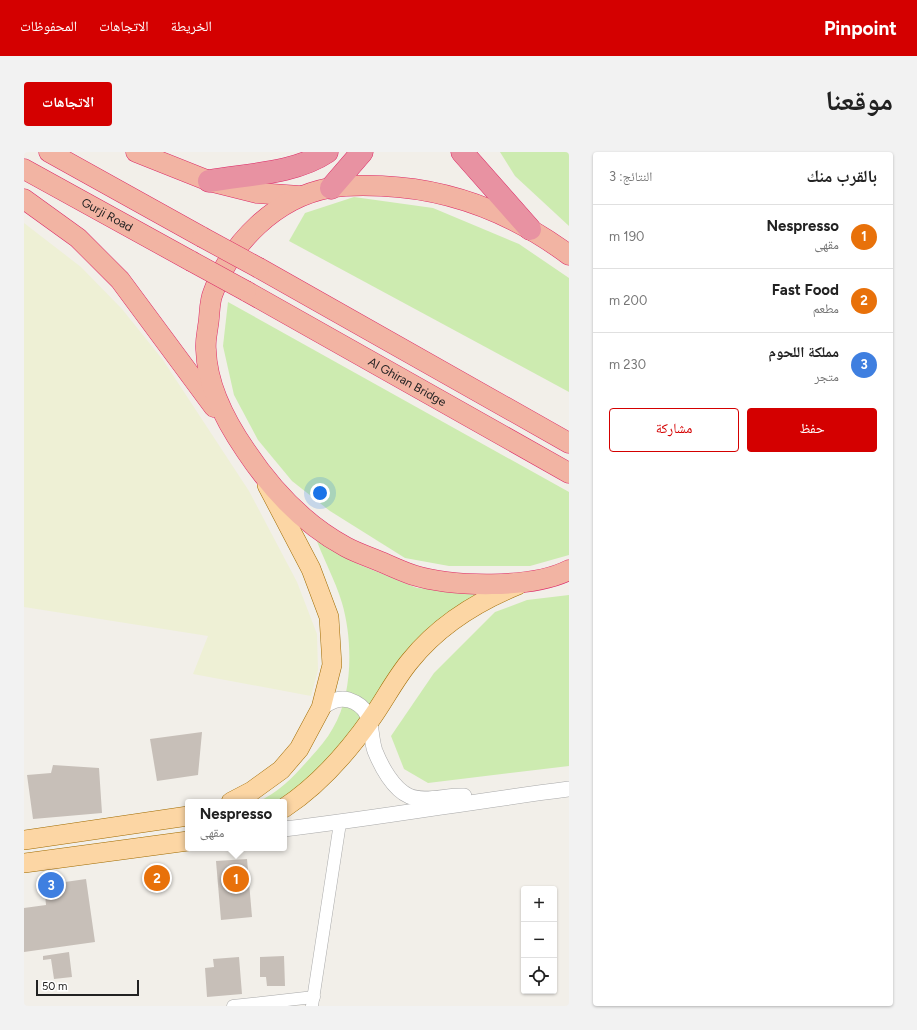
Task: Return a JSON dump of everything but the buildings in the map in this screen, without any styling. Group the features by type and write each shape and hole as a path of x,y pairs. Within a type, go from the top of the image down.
{"highway":[{"path":"50,152 569,443"},
{"path":"136,152 209,181 257,193 300,196"},
{"path":"209,181 288,169 318,158 327,152"},
{"path":"331,188 362,152"},
{"path":"462,152 530,229"},
{"name":"Gurji Road","path":"24,168 246,291"},
{"path":"228,425 212,383 205,349 212,294 236,247 270,214 300,196 331,188 380,186 404,187 437,193 470,201 495,211 565,248"},
{"path":"24,199 78,238 120,280 228,425 259,470 303,518 346,547 412,575 468,585 525,582 567,573"},
{"name":"Al Ghiran Bridge","path":"246,291 569,473"}],"main road":[{"path":"236,799 252,791 281,770 299,749 321,708 332,665 329,617 311,569 259,470"},
{"path":"287,806 318,783 370,721 410,662 451,621 492,595 525,582"},
{"path":"24,840 185,816"},
{"path":"24,863 185,841"}],"street":[{"path":"321,708 337,699 346,699 355,702 364,709 370,721 375,748 380,761 394,783 410,797 428,798 456,795 501,797"},
{"path":"287,829 340,823 501,797 569,789"},
{"path":"232,1006 313,1001 340,823"}],"green space":[{"path":"500,152 569,152 569,226 515,176"},
{"path":"354,197 433,208 519,244 569,278 569,392 289,241 305,213"},
{"path":"24,223 81,267 122,309 163,360 249,491 297,582 317,634 318,670 311,696 193,674 208,636 24,607"},
{"path":"228,302 569,492 569,555 530,566 449,566 405,558 330,511 292,481 258,440 234,395 223,346"},
{"path":"314,533 328,546 358,564 417,588 481,592 340,750 283,799 263,799 280,789 326,740 340,715 348,684 349,650 346,618 339,594"},
{"path":"569,595 569,766 428,783 404,769 391,736 434,673 495,612 527,600"}],"place":[{"name":"Fast Food","path":"157,878"},
{"name":"Nespresso","path":"236,879"},
{"name":"مملكة اللحوم","path":"51,885"}]}
